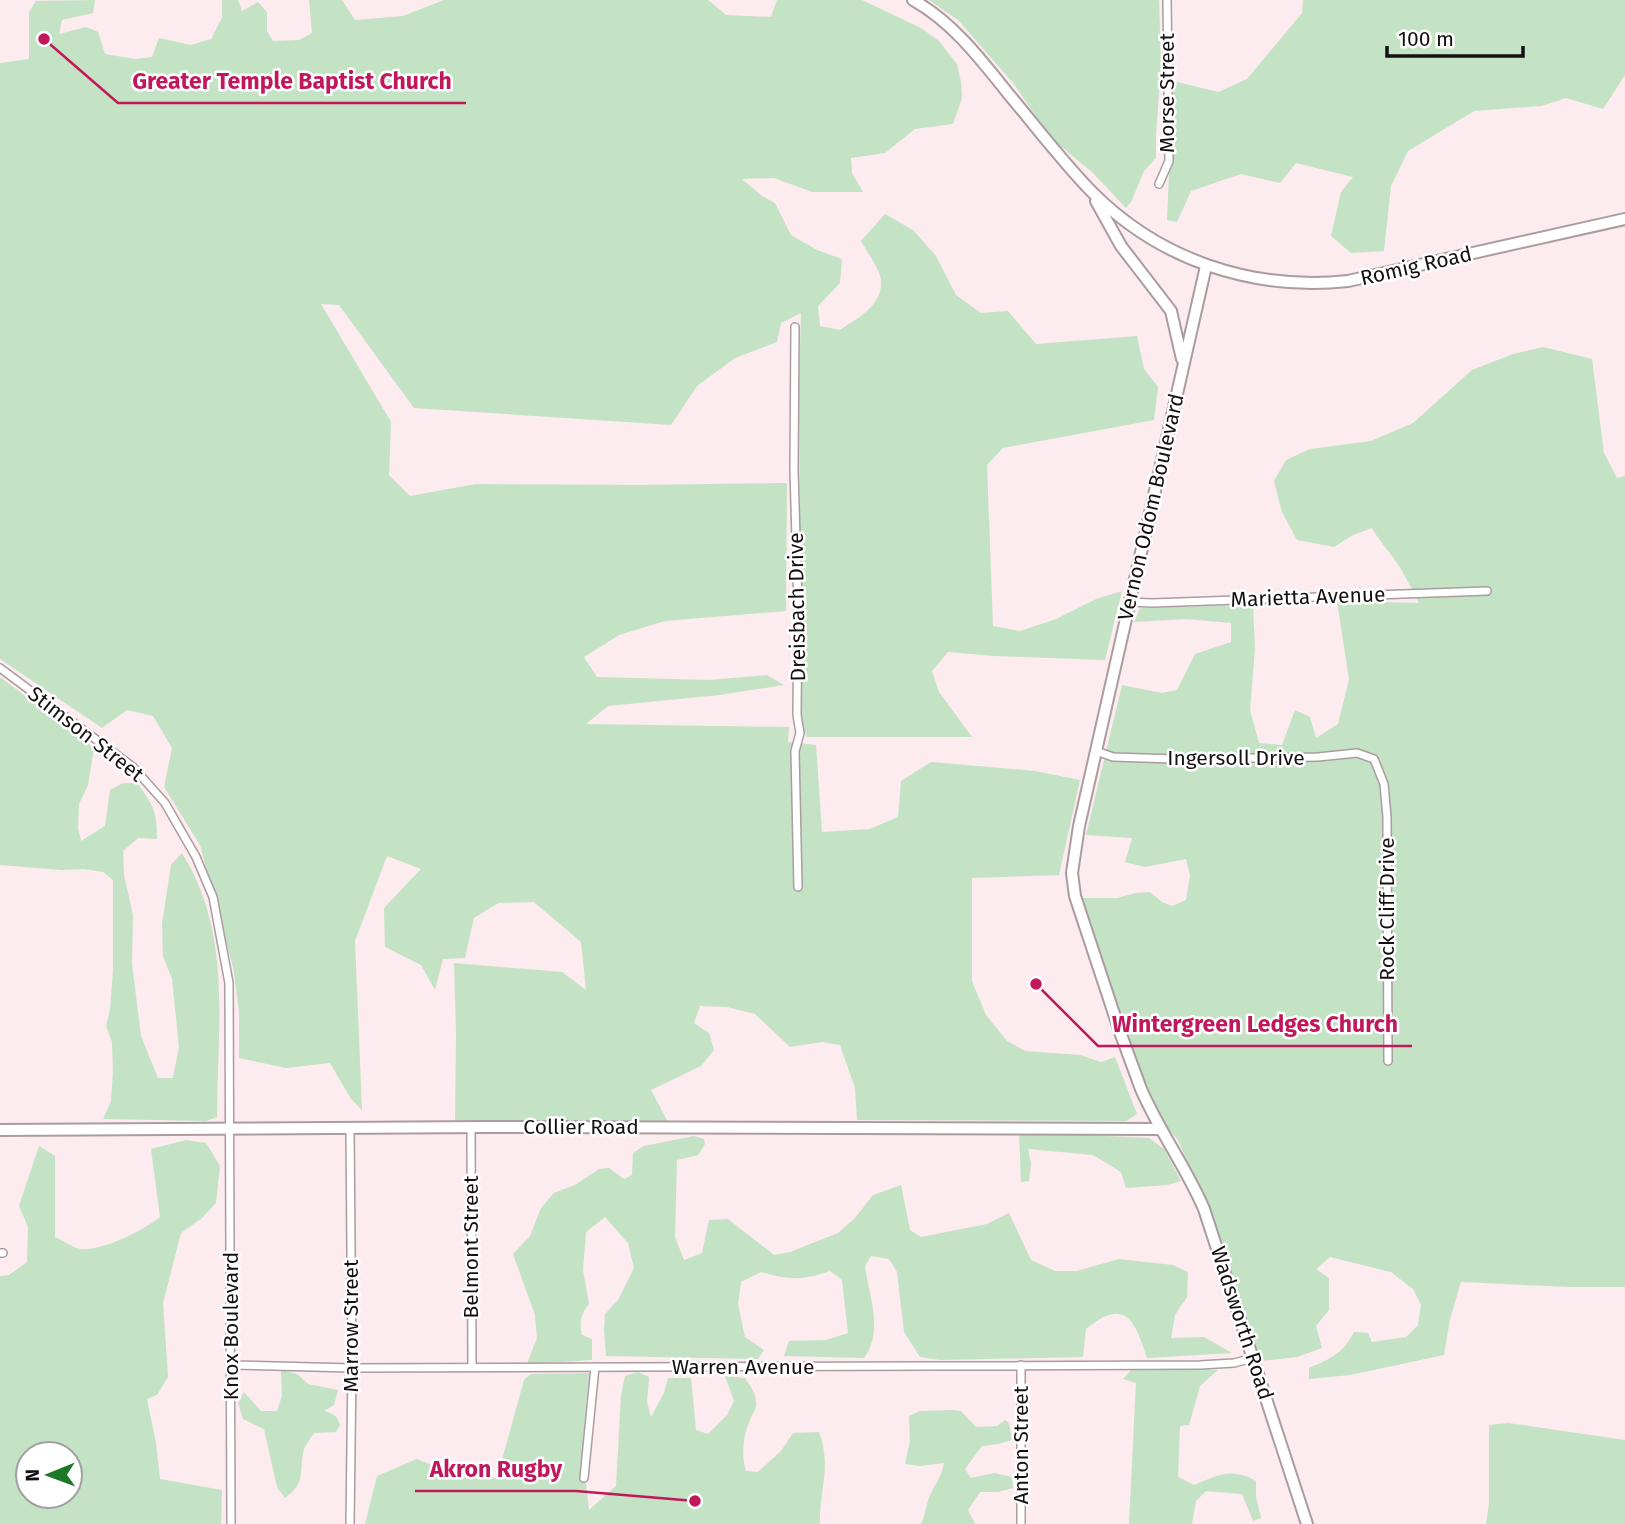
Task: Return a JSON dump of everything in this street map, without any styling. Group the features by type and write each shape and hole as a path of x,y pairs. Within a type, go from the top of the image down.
{"main road":[{"path":"913,0 947,24 979,57 1090,190 1133,228 1174,252 1206,266"},
{"path":"1090,190 1121,246 1171,312 1177,328 1183,365"},
{"name":"Romig Road","path":"1206,266 1282,282 1321,284 1348,281 1625,219"},
{"name":"Vernon Odom Boulevard","path":"1161,1129 1142,1089 1079,914 1074,890 1073,857 1206,266"},
{"name":"Collier Road","path":"0,1130 1161,1129"},
{"name":"Wadsworth Road","path":"1161,1129 1193,1184 1204,1209 1307,1524"}],"street":[{"name":"Morse Street","path":"1159,184 1169,162 1167,0"},
{"name":"Dreisbach Drive","path":"795,327 793,418 798,608 797,715 800,733 796,751 798,887"},
{"name":"Marietta Avenue","path":"1129,602 1487,591"},
{"name":"Stimson Street","path":"0,668 144,777 173,815 196,857 213,897 229,983 231,1129"},
{"name":"Ingersoll Drive","path":"1097,751 1113,757 1174,759 1318,757 1357,753 1374,759"},
{"name":"Rock Cliff Drive","path":"1374,759 1384,784 1387,817 1388,1061"},
{"name":"Marrow Street","path":"350,1128 350,1524"},
{"name":"Belmont Street","path":"471,1128 472,1367"},
{"name":"Knox Boulevard","path":"231,1129 231,1524"},
{"name":"Warren Avenue","path":"232,1365 352,1368 1200,1365 1234,1363 1253,1358"},
{"name":"Anton Street","path":"1021,1365 1021,1524"},
{"path":"584,1478 595,1367"}],"green space":[{"path":"95,0 93,13 62,20 59,34 86,27 98,32 105,54 135,59 152,57 159,38 191,45 211,39 222,18 222,0 238,0 242,11 258,2 267,12 267,31 273,41 299,40 312,33 309,0 342,0 355,20 403,16 444,0 708,0 726,15 771,17 777,0 862,0 921,28 939,41 957,64 961,82 962,98 953,124 915,129 885,153 851,158 852,173 863,192 812,192 774,178 742,179 775,203 791,235 817,250 842,259 840,283 818,306 820,326 840,330 868,310 878,297 881,290 880,277 861,241 885,214 913,230 936,256 956,295 981,313 1008,311 1036,344 1137,336 1144,369 1158,387 1154,420 1003,448 987,465 993,626 1020,631 1122,591 1105,660 948,652 932,671 939,692 972,737 807,737 801,720 801,313 781,323 777,342 735,358 697,386 671,425 414,408 339,305 321,304 391,422 389,475 410,496 476,484 787,483 786,611 665,621 619,635 584,657 597,677 709,680 767,675 784,685 719,695 608,706 586,724 789,727 788,742 816,745 822,832 870,829 898,817 901,781 931,762 1035,771 1080,780 1059,875 972,878 972,981 986,1015 1007,1041 1025,1051 1080,1055 1101,1062 1115,1057 1137,1114 1126,1121 857,1120 855,1088 840,1045 822,1042 790,1047 755,1014 727,1007 700,1006 694,1023 709,1033 714,1050 701,1066 651,1090 668,1122 455,1122 454,963 562,972 586,990 581,942 534,902 498,903 474,918 465,958 443,959 435,990 421,965 385,947 384,908 421,869 387,856 355,941 362,1110 351,1099 330,1063 286,1068 239,1058 239,1011 233,967 200,845 164,787 172,748 153,716 127,710 102,728 0,659 0,63 29,59 29,12 36,1"},
{"path":"929,0 1159,0 1161,64 1156,158 1144,171 1126,208 1092,172 1052,139 1013,83 959,21"},
{"path":"1303,0 1625,0 1625,75 1603,109 1566,98 1541,106 1474,111 1408,151 1391,186 1384,251 1351,253 1331,236 1341,192 1353,177 1296,163 1280,183 1241,174 1191,191 1177,222 1167,220 1173,81 1218,92 1247,79 1302,13"},
{"path":"1543,347 1592,359 1604,453 1617,478 1625,476 1625,1287 1461,1282 1450,1319 1444,1355 1350,1375 1309,1379 1309,1368 1336,1354 1354,1332 1368,1333 1372,1342 1406,1337 1418,1325 1421,1305 1413,1289 1391,1272 1330,1257 1316,1269 1329,1278 1329,1310 1316,1326 1322,1348 1297,1357 1260,1361 1203,1198 1178,1140 1160,1120 1135,1072 1076,898 1117,898 1150,892 1172,906 1186,900 1190,876 1186,859 1145,867 1125,862 1132,838 1086,835 1122,685 1162,693 1177,690 1195,654 1231,642 1231,623 1187,619 1134,622 1140,608 1253,605 1255,647 1250,710 1259,743 1282,745 1295,710 1310,717 1316,738 1338,724 1349,679 1337,601 1419,603 1401,570 1372,528 1353,535 1334,547 1297,540 1282,512 1274,481 1286,460 1310,449 1371,441 1413,423 1472,370 1513,354"},
{"path":"0,677 94,748 88,785 79,804 78,828 81,841 105,826 110,790 123,783 137,783 153,809 157,839 138,838 123,851 124,875 133,915 132,964 141,1036 158,1078 173,1078 179,1047 172,979 163,956 162,924 171,865 182,853 198,884 209,916 219,982 217,1117 206,1121 103,1119 111,1101 113,1071 112,1042 106,1026 113,970 113,880 103,872 84,869 0,865"},
{"path":"1019,1132 1149,1138 1164,1149 1181,1181 1167,1185 1126,1188 1121,1172 1093,1155 1028,1149 1031,1164 1029,1181 1021,1182"},
{"path":"694,1136 704,1139 705,1144 698,1155 677,1160 675,1237 684,1260 702,1253 709,1220 728,1219 774,1255 790,1252 838,1233 855,1218 873,1195 901,1185 910,1230 921,1237 987,1224 1009,1213 1031,1260 1055,1271 1077,1271 1119,1259 1173,1265 1188,1272 1187,1297 1175,1315 1171,1338 1204,1337 1232,1353 1147,1358 1133,1324 1127,1317 1119,1314 1099,1320 1086,1329 1083,1357 940,1360 920,1357 904,1332 897,1272 889,1259 871,1256 865,1266 874,1325 870,1348 864,1358 784,1356 789,1341 826,1340 848,1333 842,1280 830,1271 811,1277 795,1278 761,1272 741,1282 738,1304 745,1337 764,1350 758,1359 606,1356 605,1314 618,1300 634,1268 628,1243 605,1217 586,1232 583,1270 589,1304 582,1315 581,1326 582,1335 592,1339 592,1360 527,1364 537,1338 535,1315 513,1254 530,1236 541,1208 554,1193 575,1185 599,1169 609,1168 624,1179 632,1175 633,1153 644,1146"},
{"path":"186,1140 206,1143 220,1166 216,1203 202,1218 181,1233 163,1303 168,1377 157,1395 147,1399 160,1479 222,1490 221,1524 0,1524 0,1276 9,1275 27,1262 28,1227 19,1206 39,1146 55,1156 55,1237 71,1246 90,1249 123,1239 160,1217 151,1149"},
{"path":"1133,1368 1218,1370 1200,1386 1189,1425 1180,1426 1178,1477 1194,1485 1232,1473 1256,1481 1256,1497 1261,1518 1253,1521 1242,1494 1206,1491 1196,1501 1192,1524 1129,1524 1136,1383 1123,1379"},
{"path":"281,1370 297,1374 308,1384 338,1390 334,1405 324,1411 335,1415 340,1425 336,1432 314,1433 304,1450 299,1483 285,1498 277,1487 264,1429 243,1419 238,1403 244,1392 261,1411 277,1411 282,1396"},
{"path":"638,1372 649,1377 647,1402 651,1417 664,1393 668,1378 691,1378 696,1430 708,1434 727,1415 734,1401 725,1376 745,1378 756,1399 755,1410 744,1440 746,1471 758,1472 781,1451 793,1433 819,1432 825,1468 820,1524 365,1524 377,1476 417,1459 463,1477 497,1478 524,1380 531,1374 589,1373 582,1451 589,1510 616,1486 621,1395 625,1376"},
{"path":"920,1411 961,1411 976,1427 997,1426 1005,1420 1009,1423 1012,1440 982,1446 965,1469 971,1478 994,1473 1012,1477 1013,1488 998,1492 980,1492 968,1510 975,1524 921,1524 944,1463 920,1466 905,1464 910,1441 909,1416"},
{"path":"1508,1423 1625,1440 1625,1524 1486,1524 1489,1503 1489,1425"}],"place":[{"name":"Greater Temple Baptist Church","path":"44,39"},
{"name":"Wintergreen Ledges Church","path":"1036,984"},
{"name":"Akron Rugby","path":"695,1501"}]}
